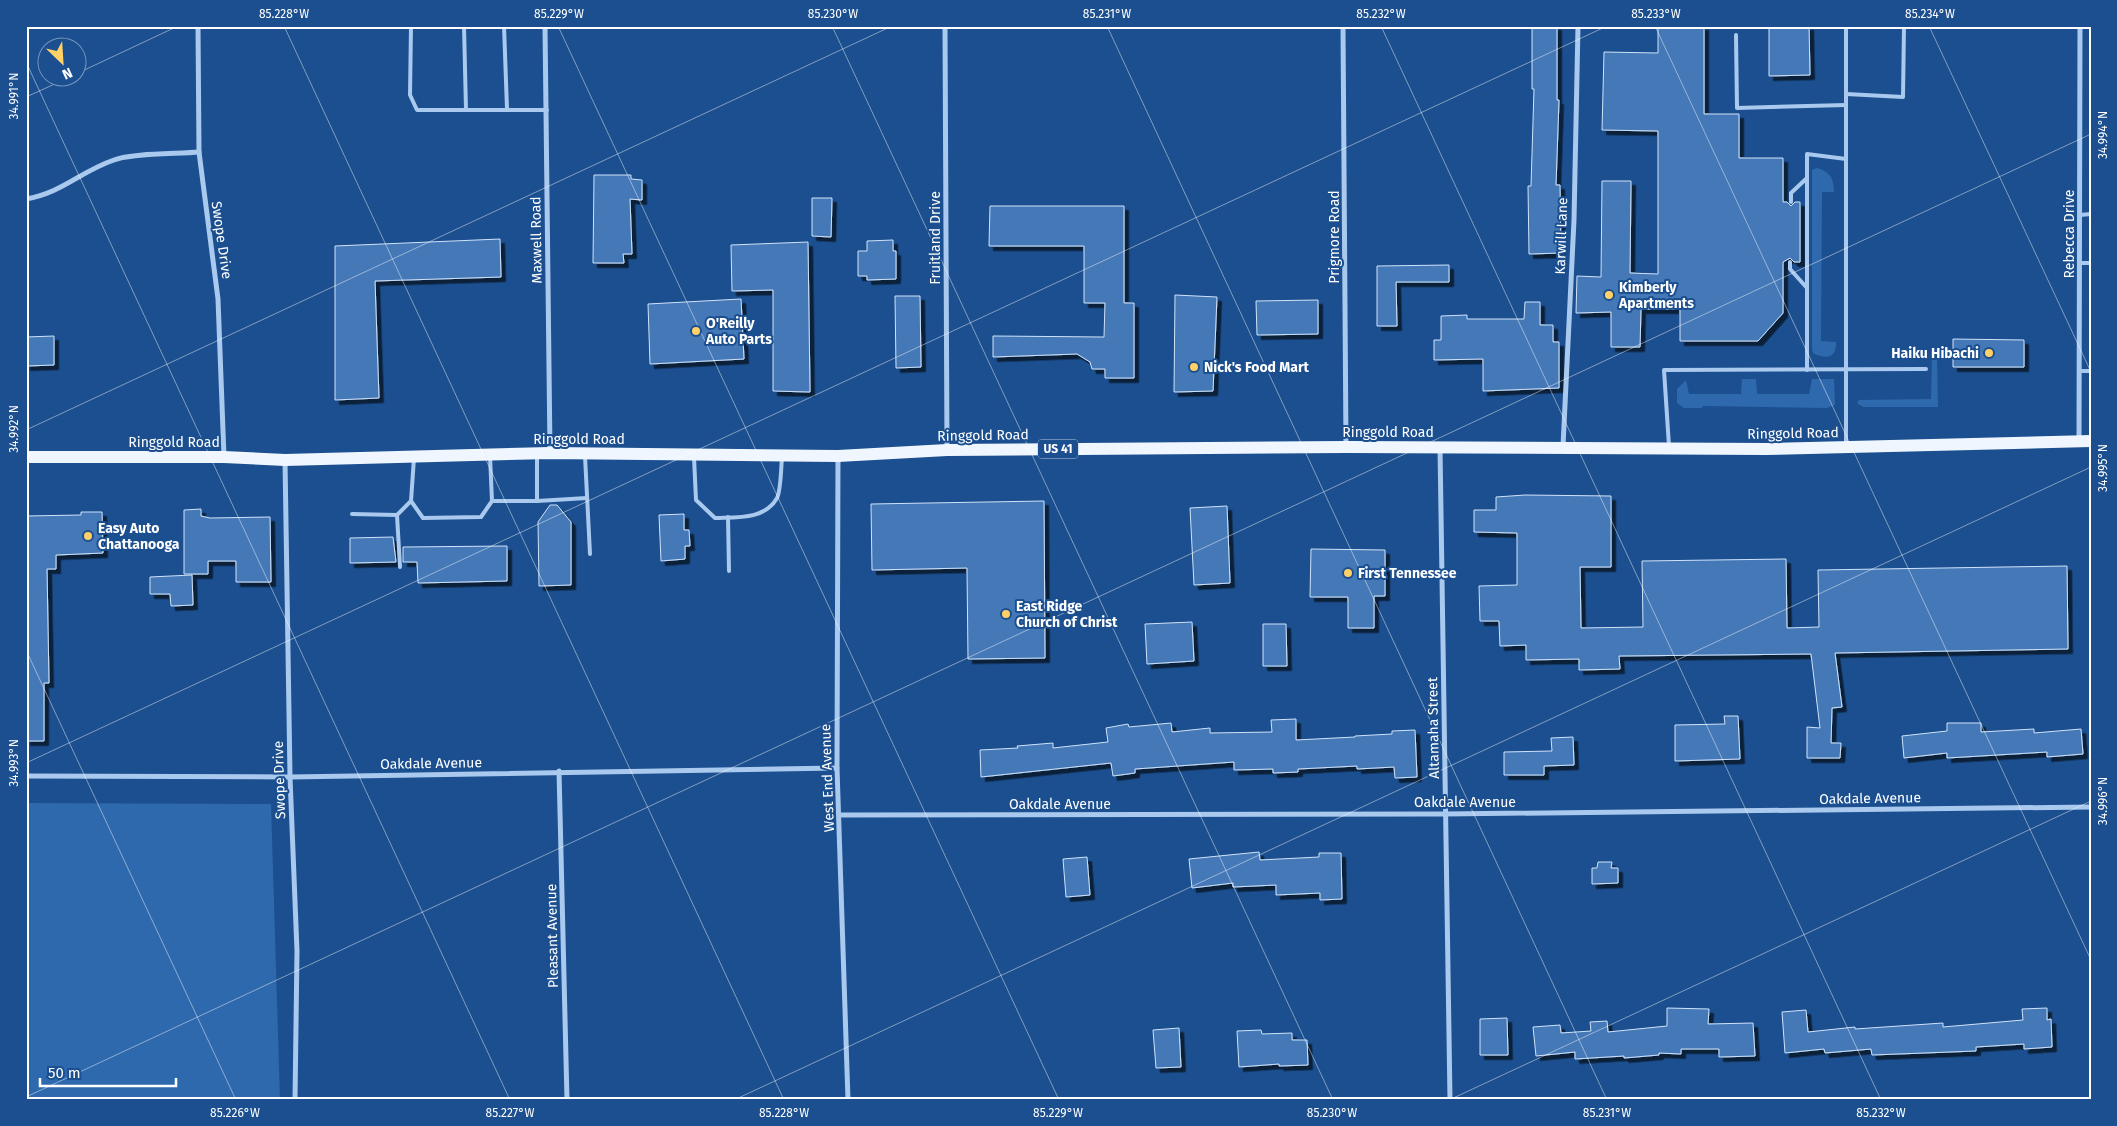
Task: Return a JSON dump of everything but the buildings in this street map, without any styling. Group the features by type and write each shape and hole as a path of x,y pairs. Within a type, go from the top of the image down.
{"main road":[{"name":"Ringgold Road","path":"26,457 224,457 285,460 414,458 536,453 838,456 947,450 1564,446 1766,449 2085,442"}],"street":[{"name":"Swope Drive","path":"198,26 199,152 218,300 224,457"},
{"name":"Maxwell Road","path":"545,26 550,453"},
{"name":"Fruitland Drive","path":"945,26 947,450"},
{"name":"Prigmore Road","path":"1343,26 1346,447"},
{"name":"Karwill Lane","path":"1564,446 1574,220 1578,26"},
{"name":"Rebecca Drive","path":"2080,26 2080,371 2085,442"},
{"path":"26,199 54,193 84,174 116,159 199,152"},
{"name":"Altamaha Street","path":"1440,447 1450,1100"},
{"name":"West End Avenue","path":"838,456 837,768 848,1100"},
{"name":"Swope Drive","path":"285,460 290,777 297,951 295,1100"},
{"name":"Oakdale Avenue","path":"26,776 290,777 559,771 837,768"},
{"name":"Pleasant Avenue","path":"559,771 567,1100"},
{"name":"Oakdale Avenue","path":"840,815 1445,814 2091,807"}],"lane":[{"path":"411,26 410,95 417,110 547,110"},
{"path":"464,26 466,110"},
{"path":"504,26 507,109"},
{"path":"1846,26 1846,447"},
{"path":"1846,94 1903,97 1904,26"},
{"path":"1736,35 1737,108 1846,105"},
{"path":"1807,370 1807,154 1846,159"},
{"path":"1791,202 1791,193 1807,178"},
{"path":"2080,215 2091,214"},
{"path":"1790,262 1790,269 1807,289"},
{"path":"2080,263 2091,263"},
{"path":"1669,448 1664,370 1847,371 1926,369"},
{"path":"2080,371 2091,371"},
{"path":"536,453 537,501"},
{"path":"585,454 590,554"},
{"path":"414,458 411,502 423,518 480,517 492,501 490,455"},
{"path":"694,455 696,500 715,518 751,517 766,508 777,498 783,456"},
{"path":"492,501 587,498"},
{"path":"352,514 397,515 411,502"},
{"path":"397,515 400,567"},
{"path":"728,517 730,571"}],"shaded area":[{"path":"1817,168 1825,171 1830,176 1834,187 1834,192 1822,192 1821,341 1836,342 1833,354 1826,357 1813,353 1812,348 1812,170"},
{"path":"1932,355 1937,355 1938,407 1863,407 1857,403 1859,400 1931,399"},
{"path":"1742,379 1756,379 1757,394 1809,394 1812,379 1834,379 1835,405 1827,408 1703,406 1702,408 1684,408 1677,403 1677,389 1686,380 1689,394 1741,394"},
{"path":"26,803 271,804 280,1100 26,1100"}],"place":[{"name":"Kimberly Apartments","path":"1609,295"},
{"name":"O'Reilly Auto Parts","path":"696,331"},
{"name":"Haiku Hibachi","path":"1989,353"},
{"name":"Nick's Food Mart","path":"1194,367"},
{"name":"Easy Auto Chattanooga","path":"88,536"},
{"name":"First Tennessee","path":"1348,573"},
{"name":"East Ridge Church of Christ","path":"1006,614"}]}
